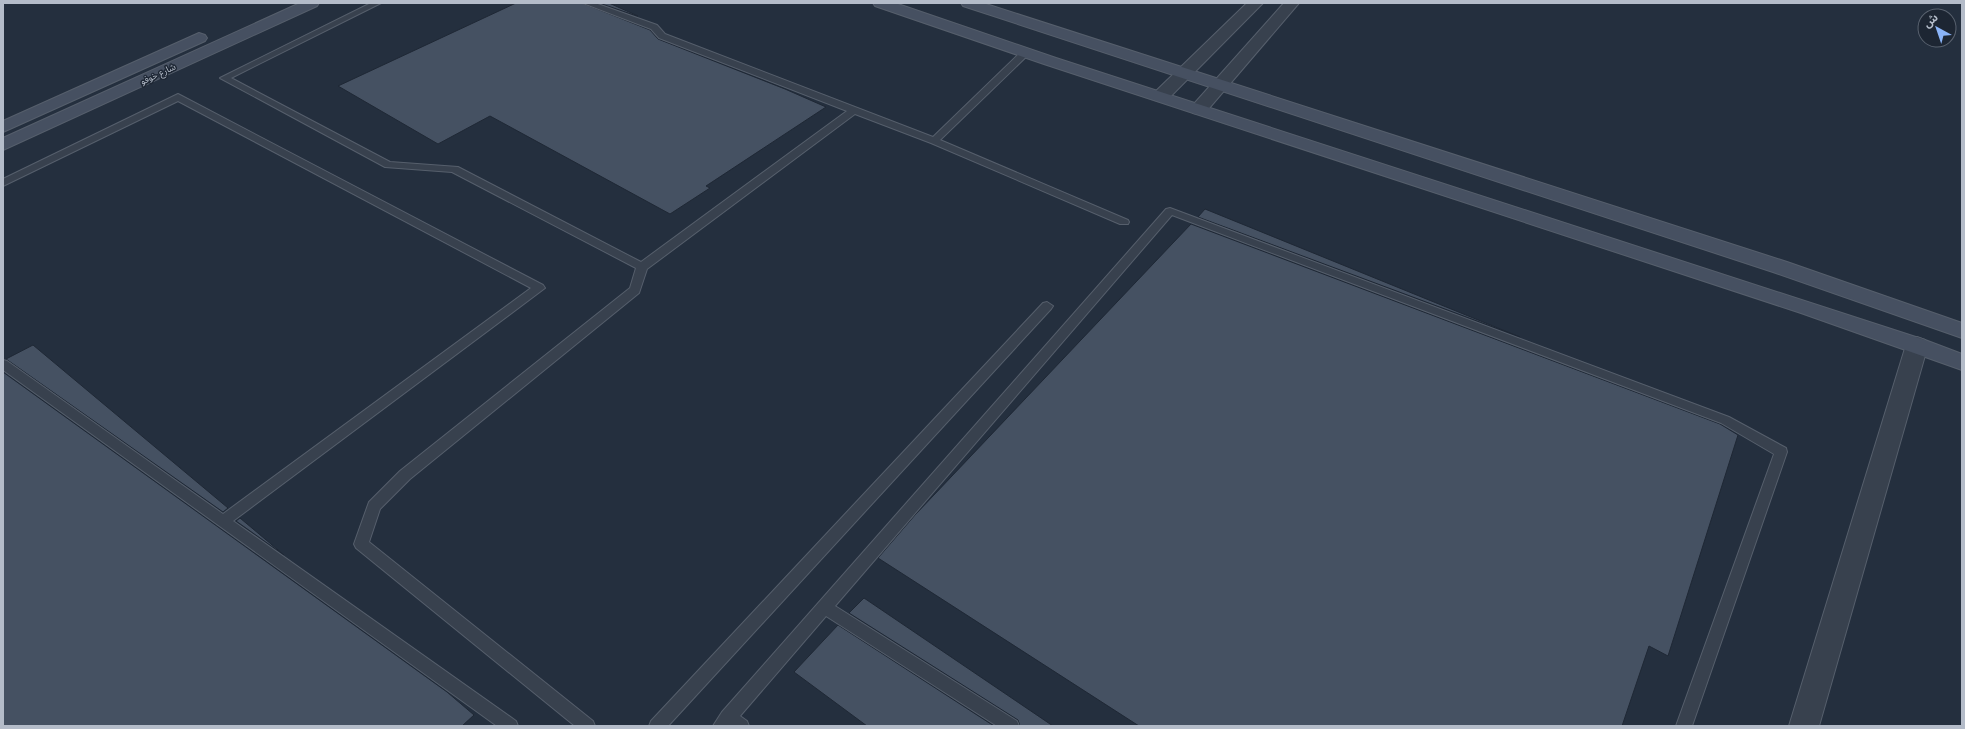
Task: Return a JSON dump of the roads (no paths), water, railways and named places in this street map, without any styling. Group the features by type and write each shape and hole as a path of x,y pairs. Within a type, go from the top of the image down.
{"street":[{"name":"شارع خوفو","path":"3,127 276,3"},
{"name":"شارع خوفو","path":"3,145 312,3"},
{"path":"880,3 1917,345 1962,362"},
{"path":"968,3 1780,266 1962,331"},
{"path":"1161,96 1256,3"},
{"path":"1199,108 1292,3"},
{"path":"1050,60 1061,58 1065,52 1054,32"},
{"path":"1102,77 1098,73 1095,64 1102,56 1115,51"},
{"path":"1439,187 1454,161"},
{"path":"1804,726 1917,345"}],"lane":[{"path":"377,3 224,78 388,165 454,169 642,267"},
{"path":"587,3 654,27 662,36 934,141 1124,222"},
{"path":"934,141 1026,52"},
{"path":"3,183 178,98 539,288 223,521"},
{"path":"587,726 361,544 374,506 405,475 635,290 642,267 854,110"},
{"path":"730,723 825,607 1170,211 1726,420 1781,452 1684,726"},
{"path":"657,726 1047,306"},
{"path":"3,364 510,726"},
{"path":"825,607 1011,726"}]}
